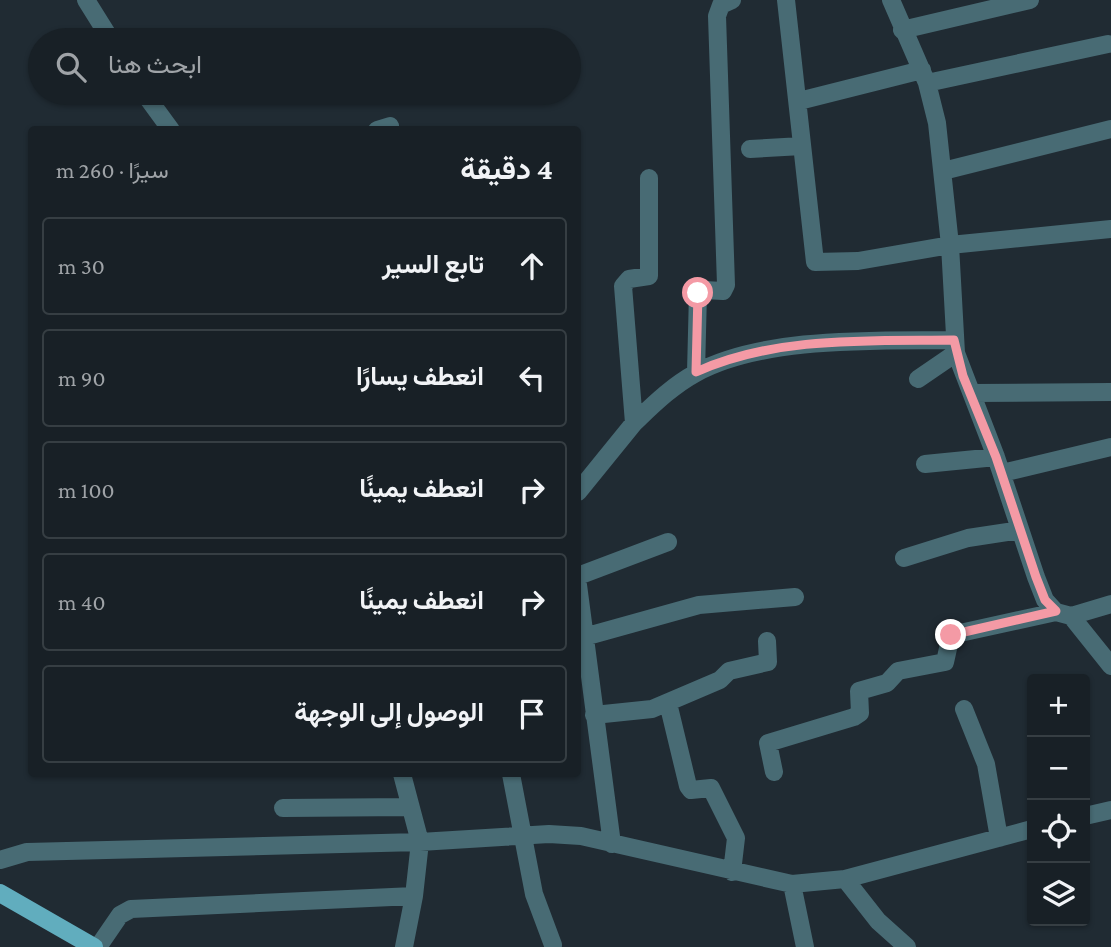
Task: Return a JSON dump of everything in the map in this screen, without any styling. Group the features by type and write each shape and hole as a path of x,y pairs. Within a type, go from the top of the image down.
{"main road":[{"path":"0,893 96,947"}],"street":[{"path":"86,0 104,28"},
{"path":"696,372 698,293 704,290 723,291 726,285 717,16 721,5 732,0"},
{"path":"786,0 815,262 858,261 950,244 1111,229"},
{"path":"891,0 925,77 937,123 950,244 955,346 1045,600 1064,614 1111,666"},
{"path":"902,30 1030,0"},
{"path":"799,101 1108,44"},
{"path":"153,105 168,126"},
{"path":"943,171 1111,128"},
{"path":"750,149 802,146"},
{"path":"634,423 623,286 628,279 649,276 649,178"},
{"path":"581,488 634,423 672,388 696,372 743,356 806,345 955,346"},
{"path":"918,379 955,346"},
{"path":"972,393 1111,392"},
{"path":"925,464 999,465 1111,447"},
{"path":"904,558 968,538 1020,530"},
{"path":"581,575 668,542"},
{"path":"584,637 699,605 795,597"},
{"path":"774,772 768,744 854,717 860,713 859,691 882,685 898,671 945,662 951,635 1111,604"},
{"path":"581,618 584,637 584,691 594,715 612,844"},
{"path":"594,715 641,712 720,680 729,671 768,662 767,641"},
{"path":"668,703 688,786 691,790 711,788 736,838 732,872"},
{"path":"964,709 986,764 999,838"},
{"path":"403,777 420,842 414,896 404,947"},
{"path":"512,777 534,894 553,945"},
{"path":"282,808 411,807"},
{"path":"1090,815 1111,810"},
{"path":"0,860 27,852 581,836 792,884 845,879 1027,830"},
{"path":"845,879 901,945"},
{"path":"792,884 805,947"},
{"path":"96,947 120,915 131,909 414,896"}],"route":[{"path":"698,293 696,372 743,356 806,345 860,341 954,340 963,376 996,457 1036,577 1045,600 1056,611 951,635"}]}
